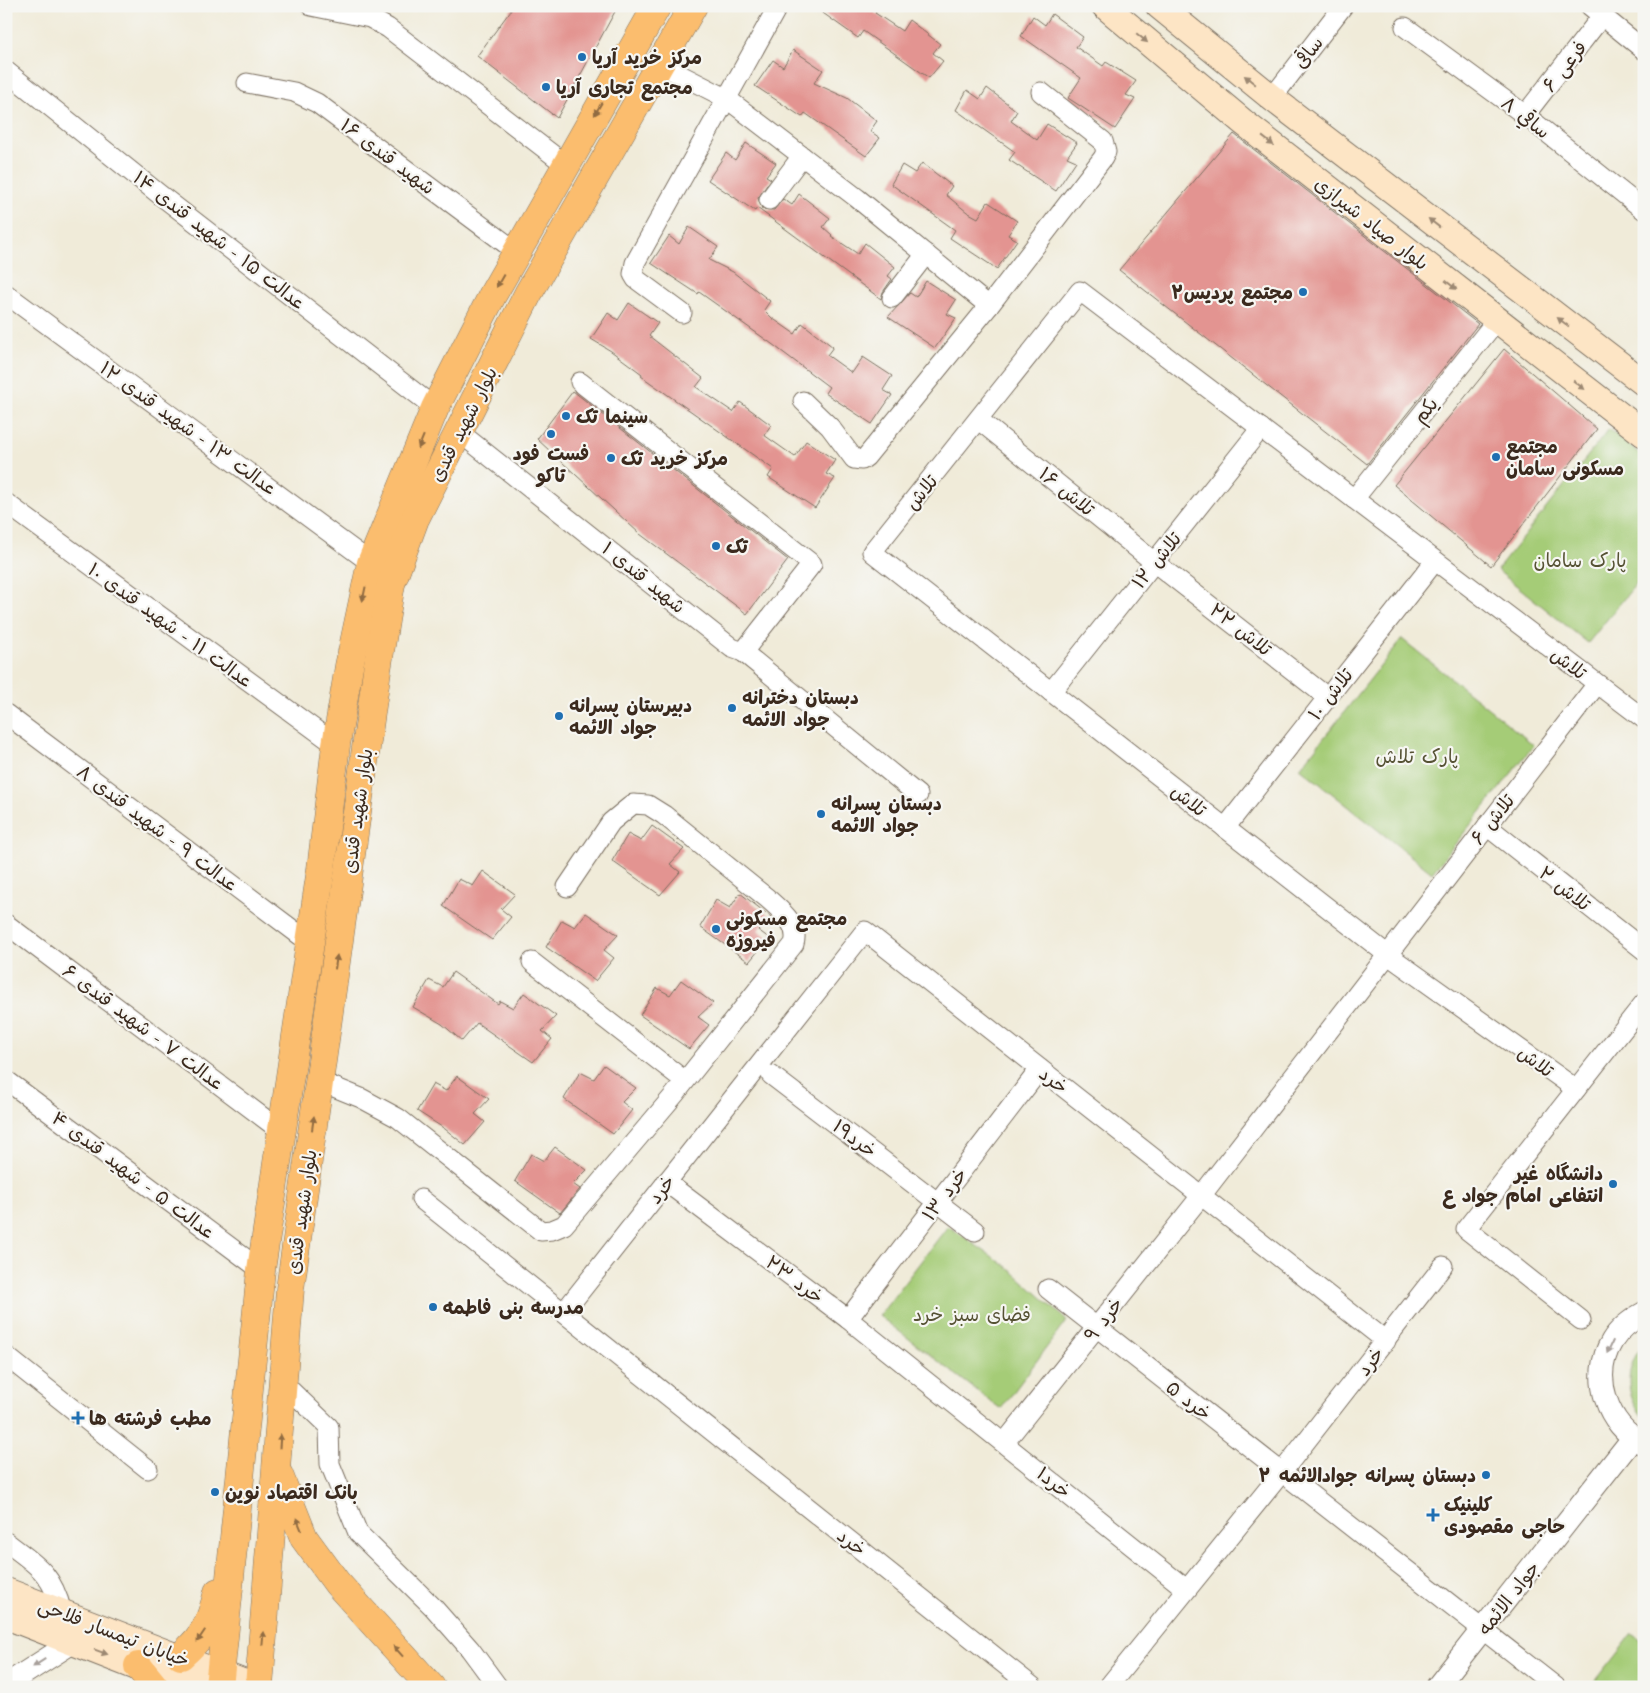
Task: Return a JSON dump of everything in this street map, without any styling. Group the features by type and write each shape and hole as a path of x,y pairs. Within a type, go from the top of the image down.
{"main road":[{"name":"بلوار شهید قندی","path":"257,1687 277,1471 290,1289 349,864 391,584 415,519 528,294 661,65 693,6"},
{"name":"بلوار صیاد شیرازی","path":"1105,6 1243,122 1496,321 1644,434"},
{"name":"بلوار صیاد شیرازی","path":"1158,6 1272,98 1644,383"},
{"name":"بلوار شهید قندی","path":"220,1680 234,1560 261,1270 321,869 336,745 349,666 371,563 435,408 517,252 654,7"},
{"path":"328,811 330,818 344,824 351,822 356,816"},
{"path":"321,869 323,862 329,857 337,855 344,858 349,864"},
{"path":"277,1471 304,1538 337,1584 432,1687"},
{"path":"181,1656 199,1641 210,1621 220,1580 234,1560"},
{"name":"خیابان تیمسار فلاحی","path":"6,1591 181,1656 220,1680 257,1687"},
{"name":"خیابان تیمسار فلاحی","path":"6,1616 188,1687"},
{"path":"138,1666 156,1687"}],"street":[{"path":"311,6 370,18 388,28 566,166"},
{"path":"682,313 636,279 633,274 635,263 778,6"},
{"name":"ساقی","path":"1272,98 1343,6"},
{"path":"1596,11 1644,50"},
{"name":"فرعی ۶","path":"1525,115 1596,11"},
{"name":"ساقي ۸","path":"1406,27 1525,115 1644,210"},
{"path":"661,65 726,98 926,254 989,306"},
{"name":"عدالت ۱۵ - شهید قندی ۱۴","path":"6,71 158,194 435,408"},
{"name":"شهید قندی ۱۶","path":"247,83 294,92 317,103 517,252"},
{"path":"803,401 830,427 851,456 862,460 872,452 989,306 1106,152 1103,141 1041,92"},
{"path":"769,200 802,156"},
{"path":"892,298 926,254"},
{"name":"تلاش","path":"1576,1090 1388,955 872,552 1080,291 1644,719"},
{"name":"عدالت ۱۳ - شهید قندی ۱۲","path":"6,294 371,563"},
{"name":"یکم","path":"1354,499 1496,321"},
{"path":"580,382 812,564 743,652"},
{"name":"تلاش ۱۶","path":"979,420 1154,562"},
{"name":"تلاش ۱۲","path":"1051,692 1261,428"},
{"name":"شهيد قندی ۱","path":"459,432 732,648 743,652 918,795"},
{"name":"عدالت ۱۱ - شهید قندی ۱۰","path":"6,503 336,745"},
{"name":"تلاش ۱۰","path":"1225,828 1435,561"},
{"name":"تلاش ۲۲","path":"1154,562 1327,697"},
{"name":"تلاش ۶","path":"1388,955 1597,684"},
{"name":"عدالت ۹ - شهید قندی ۸","path":"6,714 309,942"},
{"path":"319,1081 360,1098 398,1118 541,1231 552,1230 564,1225 685,1081 794,944 796,930 783,912 664,814 648,805 639,803 622,811 611,822 567,887"},
{"name":"تلاش ۲","path":"1487,826 1644,950"},
{"name":"عدالت ۷ - شهید قندی ۶","path":"6,924 281,1130"},
{"name":"خرد","path":"1033,1687 564,1312 865,931 1386,1341 1108,1687"},
{"path":"1201,1196 1388,955"},
{"path":"532,962 685,1081"},
{"path":"1581,1320 1466,1229 1644,1003"},
{"name":"خرد ۱۳","path":"848,1319 1040,1069"},
{"name":"خرد۱۹","path":"771,1075 976,1231"},
{"name":"عدالت ۵ - شهید قندی ۴","path":"7,1083 261,1270"},
{"name":"خرد ۲۳","path":"666,1182 848,1319 921,1378"},
{"name":"خرد ۹","path":"1005,1442 1201,1196"},
{"path":"421,1199 564,1312"},
{"path":"1386,1341 1443,1266"},
{"name":"خرد ۵","path":"1048,1289 1282,1472"},
{"path":"1638,1441 1617,1423 1607,1404 1602,1383 1603,1369 1612,1341 1625,1325 1644,1312"},
{"path":"6,1356 148,1469"},
{"name":"خرد۱","path":"921,1378 1005,1442 1186,1589"},
{"path":"284,1384 330,1427 330,1464 358,1533 433,1607 470,1649 498,1687"},
{"name":"جواد الائمه","path":"1437,1687 1638,1441"},
{"path":"1282,1472 1556,1687"},
{"path":"6,1542 43,1570 51,1581 62,1612"},
{"path":"6,1685 72,1642"}],"green space":[{"name":"پارک سامان","path":"1609,429 1644,457 1644,574 1588,643 1497,570"},
{"name":"پارک تلاش","path":"1402,639 1534,745 1432,873 1300,768"},
{"name":"فضای سبز خرد","path":"948,1226 1006,1266 1067,1320 1001,1409 879,1316"},
{"path":"1644,1343 1644,1418 1632,1400 1629,1380 1633,1361"},
{"path":"1633,1633 1644,1642 1644,1687 1598,1687 1594,1683"}],"building":[{"name":"مجتمع تجاری آریا","path":"514,6 618,6 557,118 477,56"},
{"path":"813,6 880,6 875,13 902,31 909,20 940,44 933,53 943,61 929,78 863,31 858,38"},
{"path":"1052,14 1083,37 1076,47 1103,66 1106,62 1136,81 1126,95 1135,99 1115,129 1068,98 1081,78 1021,36 1033,16 1045,25"},
{"path":"793,50 823,70 814,83 847,98 877,121 870,131 880,138 866,156 805,113 802,117 755,86 773,60 783,67"},
{"path":"987,88 1017,111 1011,121 1037,140 1047,124 1077,143 1067,157 1076,161 1056,191 1009,160 1015,152 956,110 967,90 980,99"},
{"name":"مجتمع پردیس۲","path":"1234,134 1478,324 1367,464 1119,270"},
{"path":"746,143 776,163 766,176 771,179 758,198 762,209 774,210 783,199 792,205 799,194 830,218 823,227 831,236 858,254 865,243 895,267 888,276 892,279 883,292 881,299 757,208 755,211 708,180 726,153 735,160"},
{"path":"922,163 952,186 946,195 967,212 978,218 988,202 1017,221 1008,235 1017,240 997,269 950,238 955,230 891,184 902,165 915,173"},
{"path":"689,227 718,247 709,260 733,272 770,301 764,310 772,318 795,334 802,323 833,347 827,355 852,373 863,357 892,376 883,390 892,395 872,424 825,393 829,387 772,344 699,292 698,294 651,263 669,236 679,244"},
{"path":"926,281 956,300 947,314 956,318 935,348 888,317 910,293 916,297"},
{"path":"629,303 658,323 649,336 703,378 696,387 733,412 740,402 771,425 764,435 795,457 806,441 835,460 826,474 835,478 815,508 768,477 773,469 641,376 642,374 611,351 591,339 608,313 618,320"},
{"name":"مجتمع مسکونی سامان","path":"1504,349 1597,429 1491,566 1394,485"},
{"path":"573,391 788,560 747,614 640,534 537,439"},
{"path":"652,826 684,849 670,864 680,872 660,895 612,861 628,834 641,841"},
{"path":"483,871 515,894 501,909 511,917 492,940 443,906 459,879 473,886"},
{"name":"مجتمع مسکونی فیروزه","path":"740,893 771,917 758,930 769,938 749,962 700,927 716,900 730,908"},
{"path":"586,913 618,935 604,950 614,958 595,981 546,947 562,920 575,927"},
{"path":"453,972 498,1004 500,1001 513,1008 524,993 556,1016 542,1031 552,1039 533,1062 477,1023 462,1041 442,1024 413,1007 429,980 443,987"},
{"name":"مجتمع مسکونی فیروزه","path":"681,980 713,1003 698,1017 709,1025 689,1049 640,1015 657,988 670,995"},
{"path":"604,1065 636,1088 622,1102 632,1110 613,1134 564,1099 580,1072 594,1079"},
{"path":"457,1076 489,1099 475,1114 485,1122 465,1145 417,1111 433,1084 446,1091"},
{"path":"555,1147 587,1170 573,1184 580,1189 560,1213 515,1181 531,1154 544,1161"}],"place":[{"name":"مرکز خرید آریا","path":"582,57"},
{"name":"مجتمع تجاری آریا","path":"546,87"},
{"name":"مجتمع پردیس۲","path":"1303,292"},
{"name":"سینما تک","path":"566,416"},
{"name":"فست فود تاکو","path":"551,434"},
{"name":"مجتمع مسکونی سامان","path":"1496,457"},
{"name":"مرکز خرید تک","path":"611,458"},
{"name":"تک","path":"716,546"},
{"name":"دبستان دخترانه جواد الائمه","path":"732,708"},
{"name":"دبیرستان پسرانه جواد الائمه","path":"559,716"},
{"name":"دبستان پسرانه جواد الائمه","path":"821,814"},
{"name":"مجتمع مسکونی فیروزه","path":"716,929"},
{"name":"دانشگاه غیر انتفاعی امام جواد ع","path":"1613,1184"},
{"name":"مدرسه بنی فاطمه","path":"433,1307"},
{"name":"مطب فرشته ها","path":"78,1418"},
{"name":"دبستان پسرانه جوادالائمه ۲","path":"1486,1475"},
{"name":"بانک اقتصاد نوین","path":"215,1492"},
{"name":"کلینیک حاجی مقصودی","path":"1433,1515"}]}
